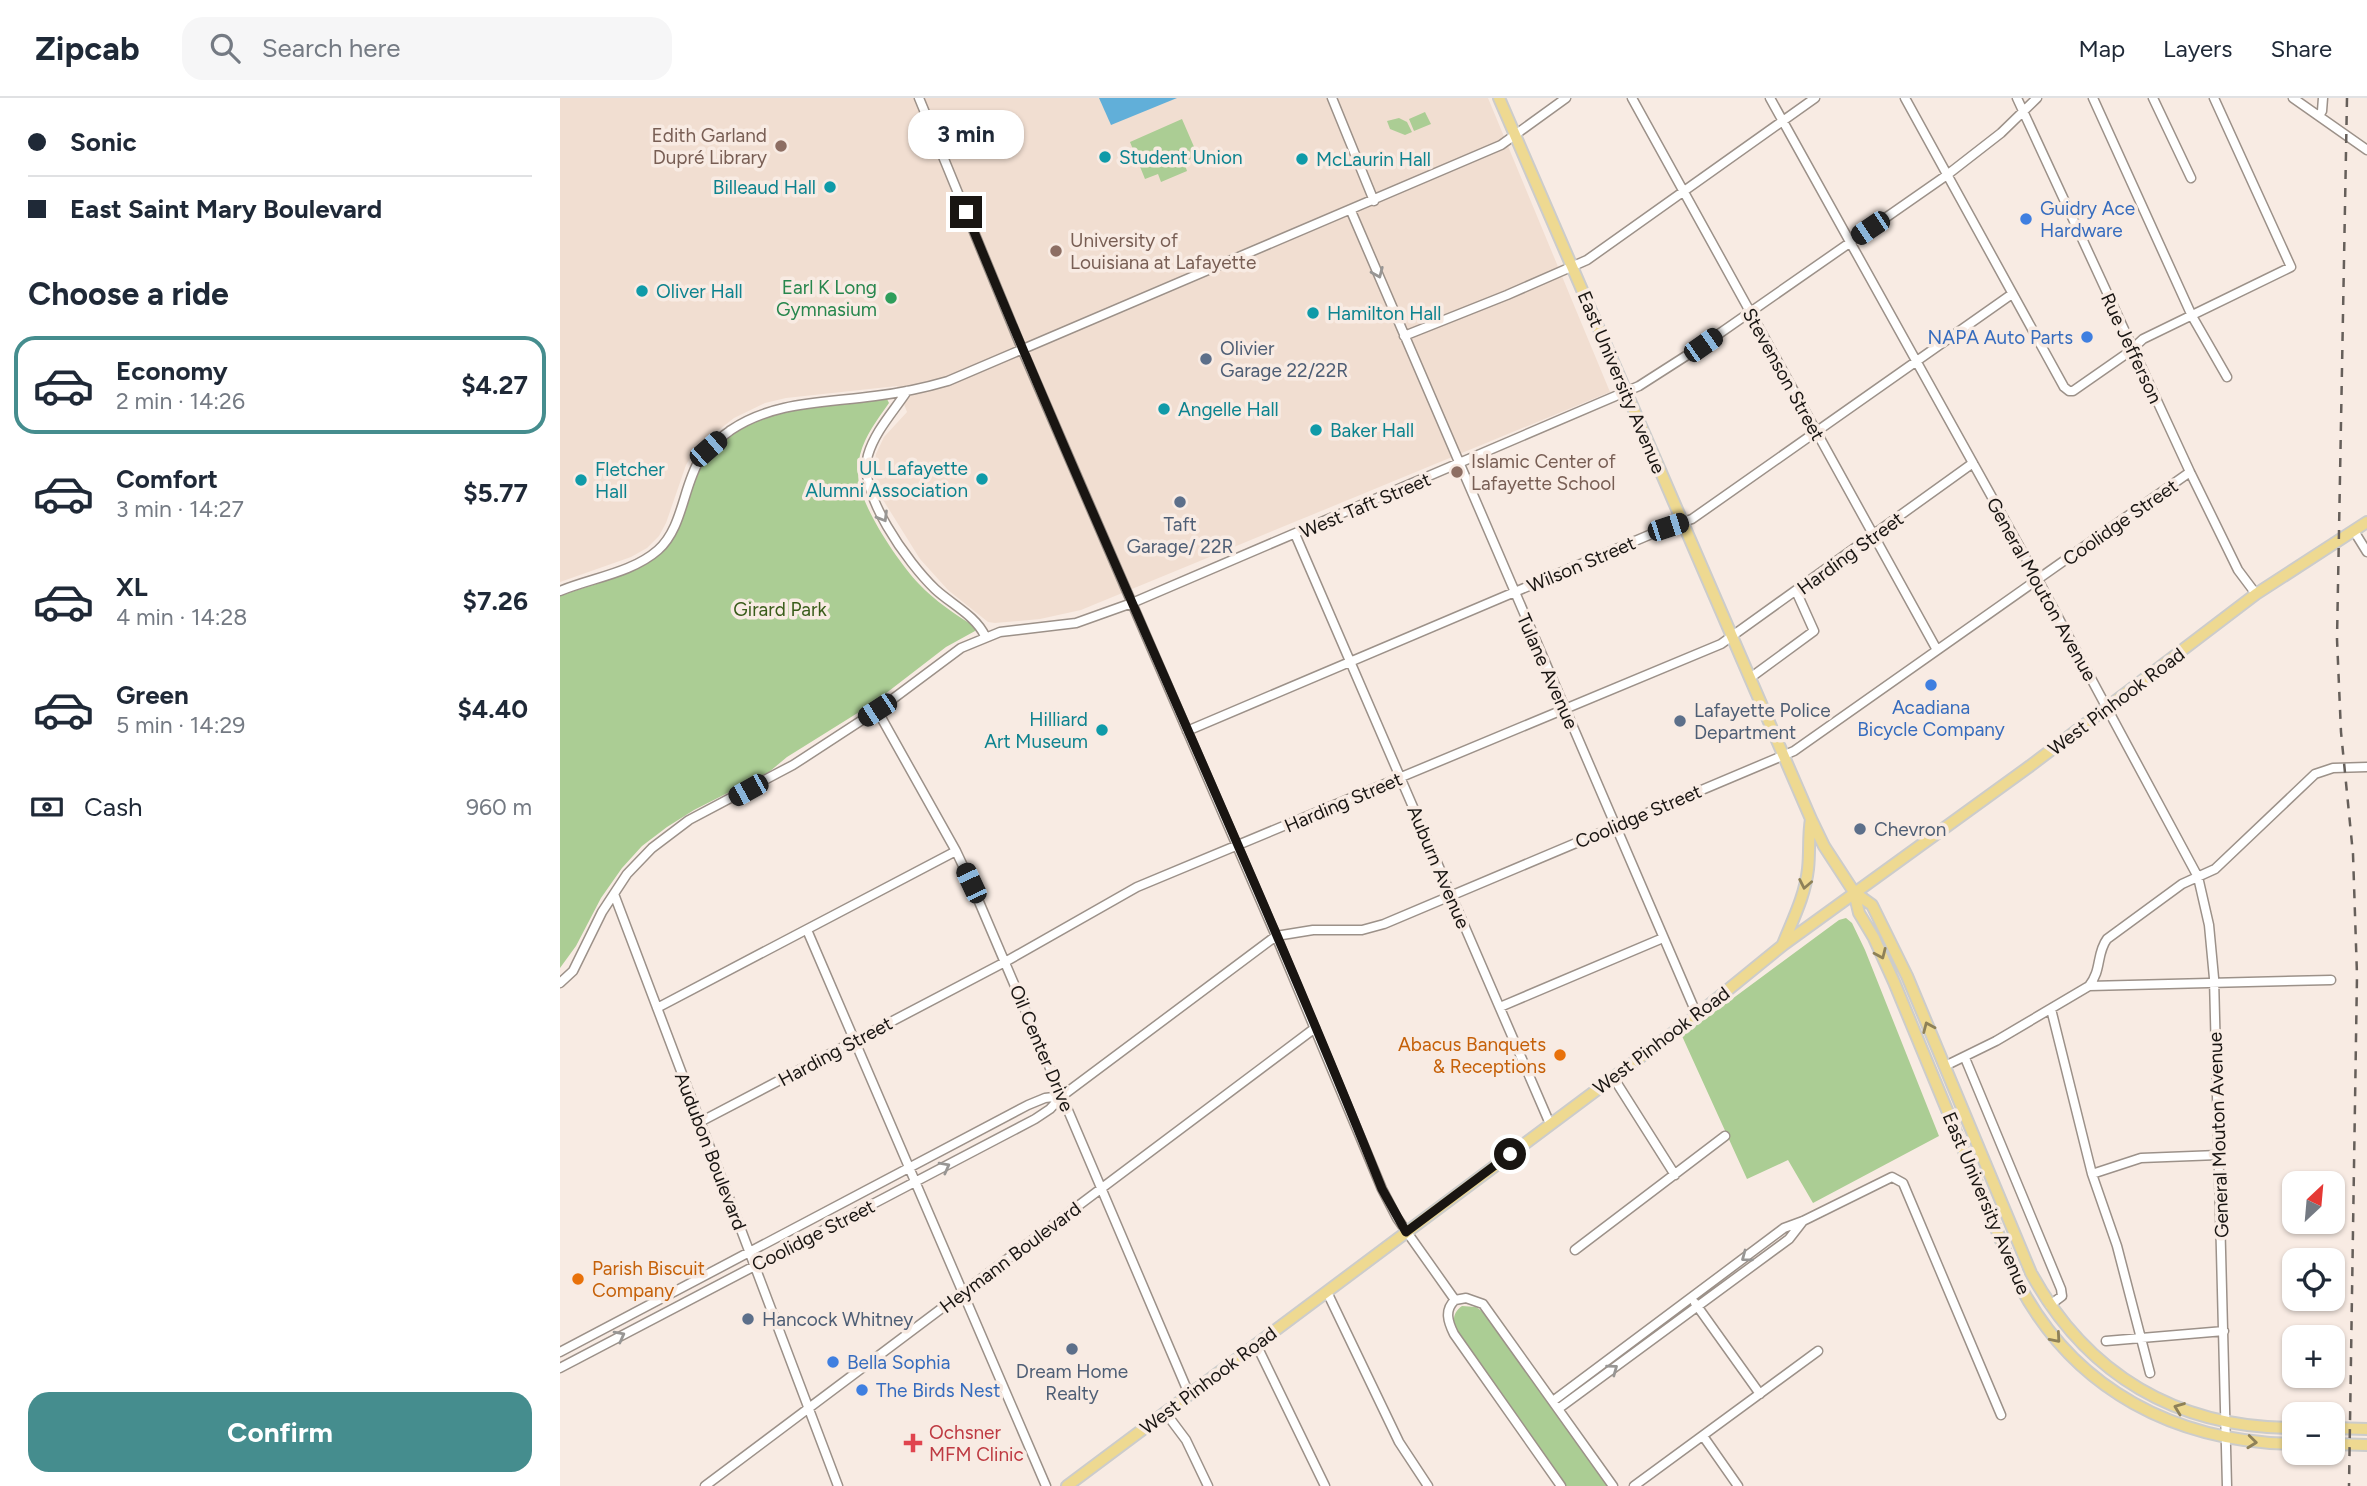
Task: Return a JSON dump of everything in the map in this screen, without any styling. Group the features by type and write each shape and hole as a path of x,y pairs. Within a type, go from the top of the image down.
{"main road":[{"name":"East University Avenue","path":"1499,98 1811,819 1824,846 1854,892 1859,913 1874,938 2019,1284 2037,1314 2072,1356 2110,1389 2165,1419 2199,1431 2248,1442 2282,1443"},
{"name":"West Pinhook Road","path":"1067,1486 1697,1015 1854,892 2107,708 2256,594 2367,522"},
{"path":"1783,945 1804,892 1811,819"},
{"name":"East University Avenue","path":"1854,892 1872,905 1907,976 2031,1273 2050,1305 2080,1343 2123,1379 2172,1406 2226,1422 2282,1427"},
{"path":"1931,1073 1945,1066"},
{"path":"2037,1314 2050,1305"},
{"path":"2345,1428 2367,1429"},
{"path":"2345,1444 2367,1444"}],"street":[{"path":"919,98 1022,349 1276,936 1382,1189 1406,1232 1455,1300"},
{"path":"1332,98 1374,201"},
{"path":"560,591 640,562 658,550 671,530 699,460 721,438 747,421 785,407 908,391 948,381 1502,145 1566,98"},
{"name":"Stevenson Street","path":"1632,98 1937,650"},
{"name":"General Mouton Avenue","path":"1770,98 2038,580 2188,854 2198,877 2209,925 2214,981 2227,1486"},
{"path":"1404,336 1587,260 1815,98"},
{"path":"1905,98 2064,387 2069,391 2078,390 2143,339 2291,267 2214,98"},
{"name":"Rue Jefferson","path":"2017,98 2190,472 2238,570 2256,594"},
{"name":"West Taft Street","path":"560,983 573,971 614,894 652,848 676,829 793,765 877,710 946,657 985,636 1076,622 1132,603 1626,393 1703,345 1947,175 1988,144 2037,98"},
{"path":"2093,98 2192,316 2227,377"},
{"path":"2153,98 2191,178"},
{"path":"2293,98 2367,150"},
{"path":"2319,116 2323,98"},
{"name":"Tulane Avenue","path":"1351,211 1513,593 1697,1015"},
{"name":"Wilson Street","path":"1187,731 1697,516 2012,294"},
{"path":"908,391 875,437 870,449 866,475 870,495 920,572 952,605 975,621 985,636"},
{"name":"Harding Street","path":"700,1122 1005,962 1119,896 1721,644 1973,463"},
{"name":"Coolidge Street","path":"560,1368 1035,1119 1276,936 1313,930 1362,930 1783,755 1814,737 2190,472"},
{"path":"2354,531 2367,552"},
{"name":"Auburn Avenue","path":"1295,534 1550,1124"},
{"path":"1750,678 1814,631 1796,591"},
{"name":"Oil Center Drive","path":"877,710 956,851 1189,1394"},
{"path":"1945,1066 1965,1058 2089,986 2096,975 2107,939 2182,884 2215,869 2315,774 2333,768 2367,767"},
{"path":"657,1008 956,851"},
{"name":"Audubon Boulevard","path":"614,894 838,1486"},
{"path":"807,930 1046,1486"},
{"path":"1500,1007 1663,938"},
{"path":"2089,986 2331,979"},
{"path":"2051,1009 2092,1174 2117,1246 2150,1373"},
{"name":"Heymann Boulevard","path":"705,1486 1315,1028"},
{"path":"1965,1058 2063,1293 2050,1305"},
{"path":"1613,1077 1675,1175"},
{"name":"Coolidge Street","path":"560,1352 1028,1105 1045,1098 1062,1096"},
{"path":"1575,1250 1725,1136"},
{"path":"2092,1174 2141,1158 2218,1155"},
{"path":"1555,1405 1784,1228 1887,1178 1900,1180 1903,1184 2001,1415"},
{"path":"1555,1405 1698,1307 1790,1239 1803,1221"},
{"path":"1327,1292 1399,1442 1429,1486"},
{"path":"1455,1300 1466,1298 1483,1304 1613,1486"},
{"path":"1691,1298 1760,1394"},
{"path":"1455,1300 1448,1313 1454,1334 1561,1486"},
{"path":"2106,1341 2224,1331"},
{"path":"1256,1344 1325,1486"},
{"path":"1634,1486 1818,1351"},
{"path":"1165,1412 1186,1440 1208,1486"},
{"path":"1703,1436 1738,1486"}],"shaded area":[{"name":"University of Louisiana at Lafayette","path":"560,98 1488,98 1610,392 1081,610 1040,619 995,623 988,622 948,590 920,559 880,495 873,473 876,454 884,437 907,412 897,386 786,398 765,403 734,418 697,447 686,465 666,523 659,536 647,548 631,557 560,582"}],"green space":[{"path":"1425,112 1431,124 1414,131 1409,119"},
{"path":"1399,118 1407,122 1412,132 1405,135 1390,129 1387,121"},
{"path":"1182,119 1198,156 1184,162 1187,171 1161,182 1158,174 1145,179 1130,142"},
{"name":"Girard Park","path":"887,399 889,403 868,434 860,455 858,480 864,498 885,538 911,575 938,602 975,627 975,631 946,647 872,704 787,757 769,772 694,810 642,846 601,898 576,946 560,968 560,596 625,574 658,555 678,528 698,474 712,452 731,435 755,422 780,414"},
{"path":"1846,918 1852,923 1865,950 1939,1136 1813,1203 1788,1160 1747,1179 1682,1036 1839,920"},
{"path":"1462,1306 1476,1307 1486,1314 1608,1486 1566,1486 1456,1332 1454,1318 1456,1311"}],"water":[{"path":"1099,98 1177,98 1111,125"}],"railway":[{"path":"2347,98 2337,639 2341,732 2353,854 2357,975 2349,1486"}],"place":[{"name":"Edith Garland Dupré Library","path":"781,146"},
{"name":"Student Union","path":"1105,157"},
{"name":"McLaurin Hall","path":"1302,159"},
{"name":"Billeaud Hall","path":"830,187"},
{"name":"Guidry Ace Hardware","path":"2026,219"},
{"name":"University of Louisiana at Lafayette","path":"1056,251"},
{"name":"Oliver Hall","path":"642,291"},
{"name":"Earl K Long Gymnasium","path":"891,298"},
{"name":"Hamilton Hall","path":"1313,313"},
{"name":"NAPA Auto Parts","path":"2087,337"},
{"name":"Olivier Garage 22/22R","path":"1206,359"},
{"name":"Angelle Hall","path":"1164,409"},
{"name":"Baker Hall","path":"1316,430"},
{"name":"Islamic Center of Lafayette School","path":"1457,472"},
{"name":"UL Lafayette Alumni Association","path":"982,479"},
{"name":"Fletcher Hall","path":"581,480"},
{"name":"Taft Garage/ 22R","path":"1180,502"},
{"name":"Acadiana Bicycle Company","path":"1931,685"},
{"name":"Lafayette Police Department","path":"1680,721"},
{"name":"Hilliard Art Museum","path":"1102,730"},
{"name":"Chevron","path":"1860,829"},
{"name":"Abacus Banquets & Receptions","path":"1560,1055"},
{"name":"Parish Biscuit Company","path":"578,1279"},
{"name":"Hancock Whitney","path":"748,1319"},
{"name":"Dream Home Realty","path":"1072,1349"},
{"name":"Bella Sophia","path":"833,1362"},
{"name":"The Birds Nest","path":"862,1390"},
{"name":"Ochsner MFM Clinic","path":"913,1443"}],"route":[{"path":"966,212 1022,349 1287,962 1382,1189 1406,1232 1510,1154"}]}
